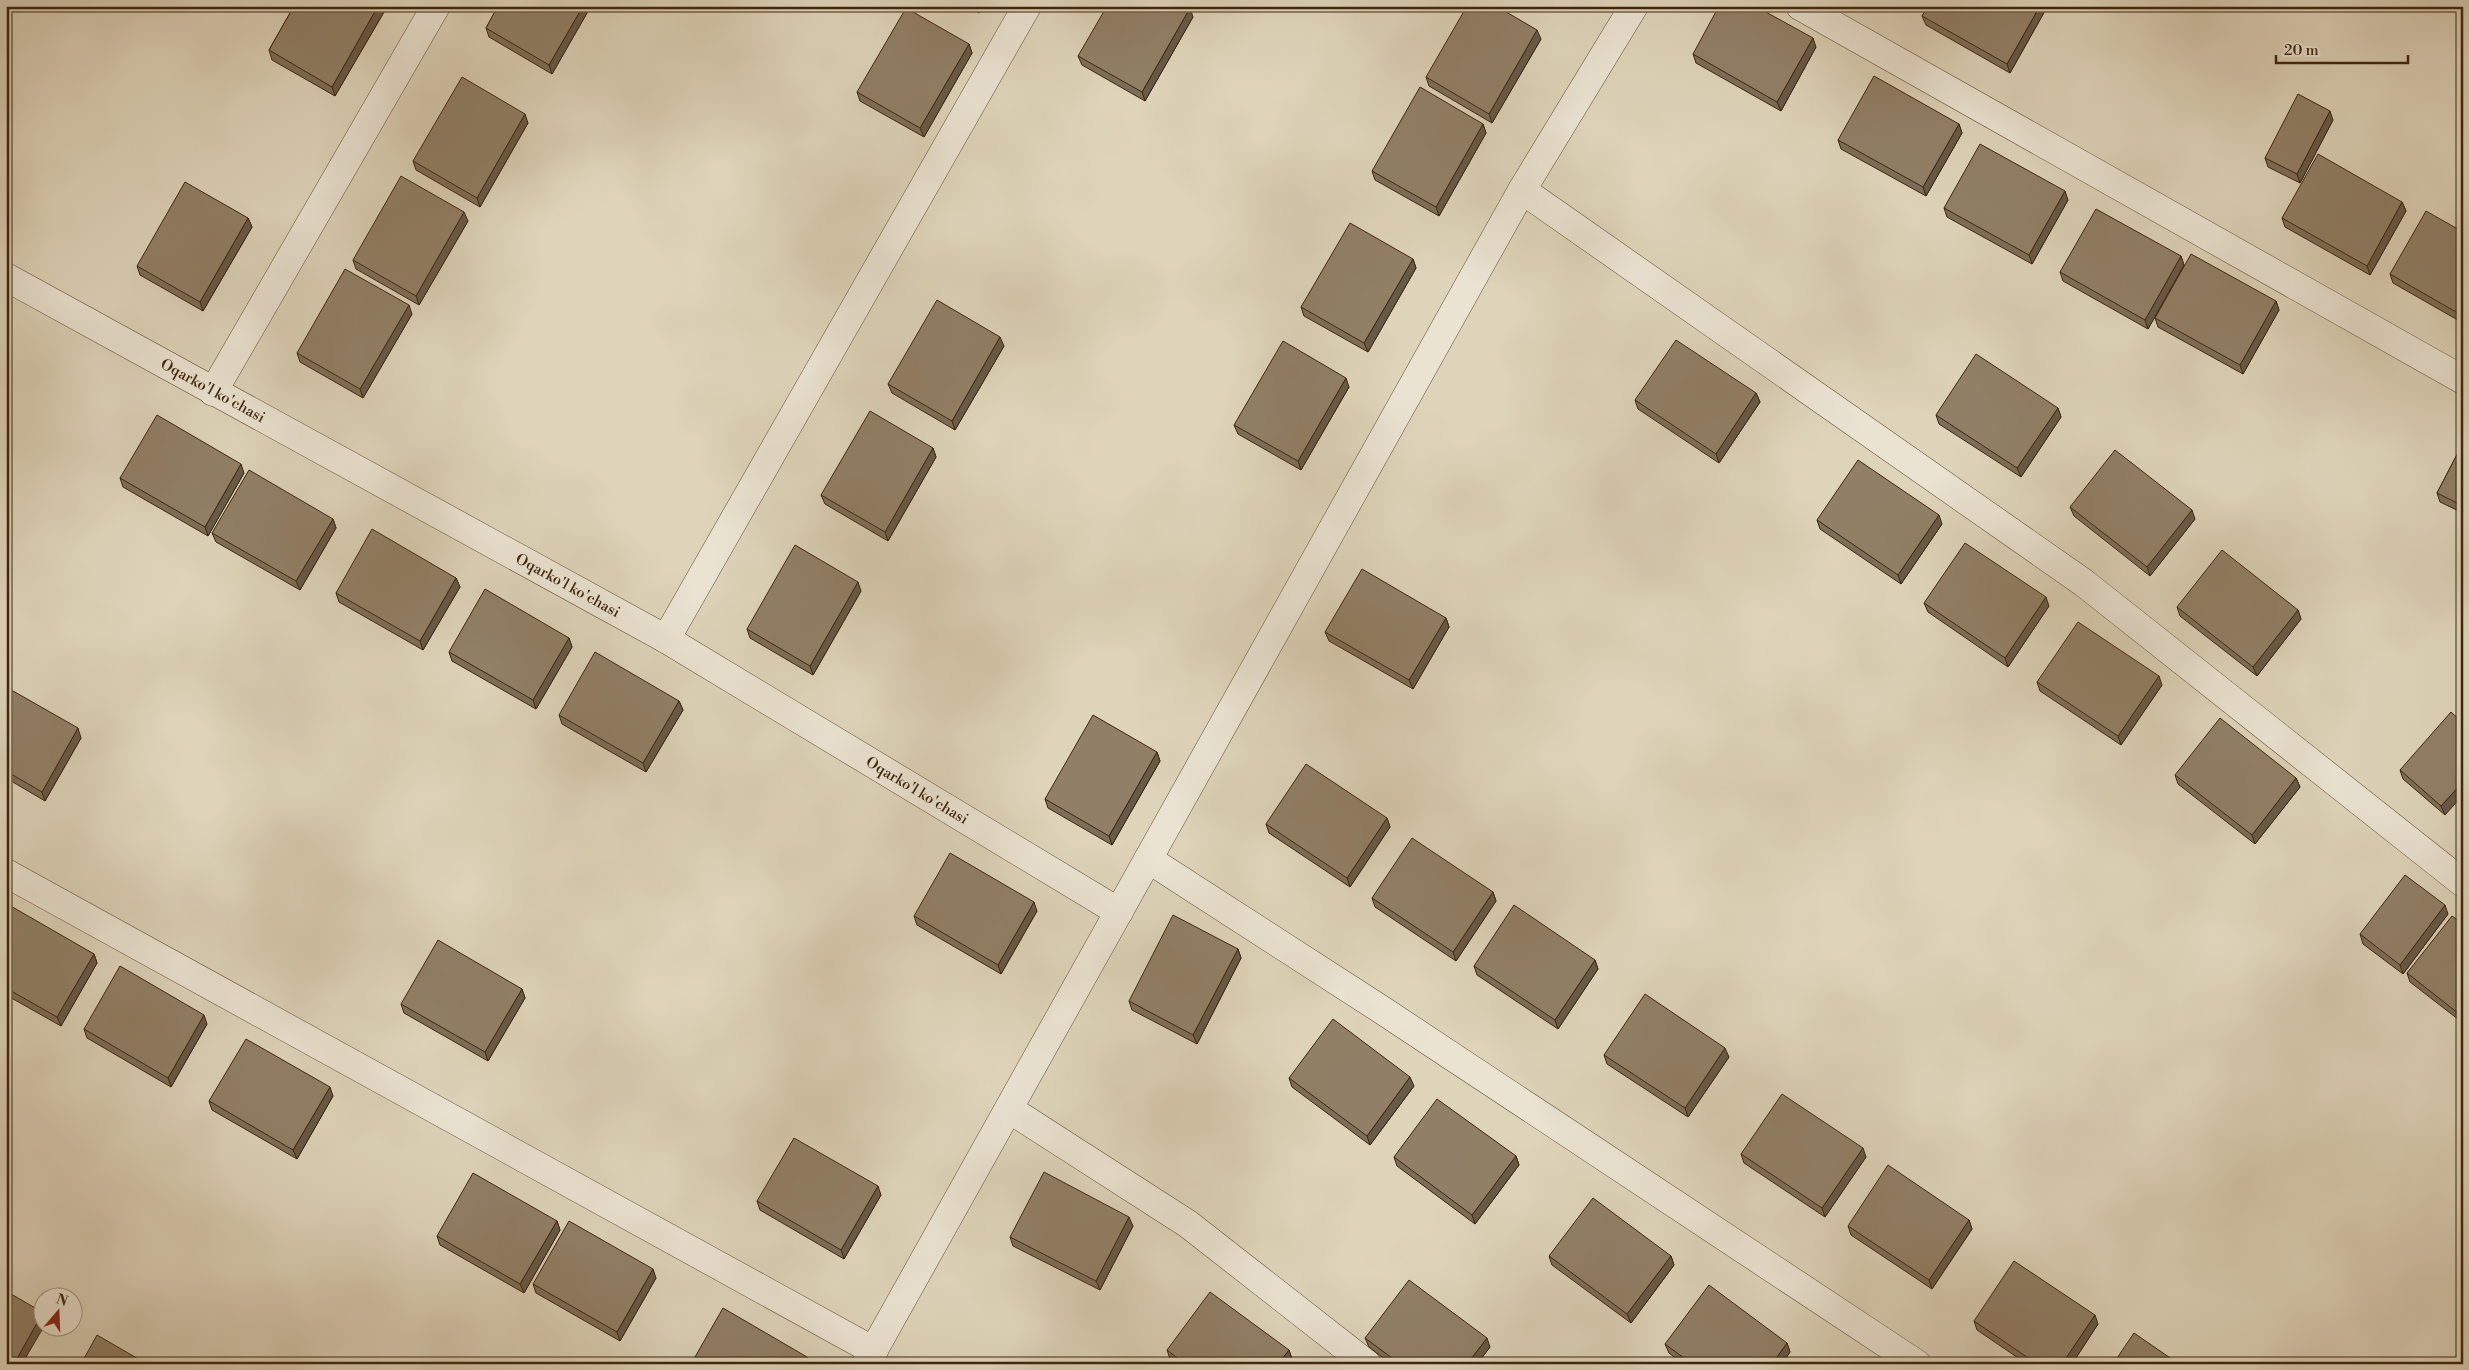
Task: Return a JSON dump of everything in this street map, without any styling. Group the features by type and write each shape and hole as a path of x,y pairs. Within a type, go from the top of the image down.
{"street":[{"path":"213,392 436,6"},
{"path":"666,638 1027,6"},
{"path":"6,873 870,1357 1522,190 1634,6"},
{"path":"1800,6 2463,380"},
{"path":"1522,190 2084,583 2463,883"},
{"name":"Oqarko'l ko'chasi","path":"6,277 213,392 666,638 1119,912"},
{"path":"1148,859 1390,1015 1916,1364"},
{"path":"1009,1109 1188,1224 1367,1364"}],"building":[{"path":"294,6 378,6 332,87 269,50"},
{"path":"498,6 583,6 549,65 486,28"},
{"path":"1107,6 1187,6 1190,8 1142,92 1078,56"},
{"path":"1467,6 1496,6 1537,30 1489,114 1426,77"},
{"path":"1719,6 1755,6 1813,38 1777,102 1693,54"},
{"path":"1928,6 2040,6 2007,64 1922,16"},
{"path":"906,8 969,44 920,128 857,92"},
{"path":"1874,76 1959,124 1923,187 1838,140"},
{"path":"462,77 525,114 477,198 413,161"},
{"path":"1420,87 1483,124 1436,207 1372,171"},
{"path":"2298,94 2330,111 2297,174 2265,158"},
{"path":"1980,144 2065,191 2029,255 1944,208"},
{"path":"2318,154 2402,202 2367,266 2282,218"},
{"path":"401,176 464,212 416,296 353,260"},
{"path":"185,182 248,218 200,302 137,266"},
{"path":"2096,209 2181,256 2145,320 2060,272"},
{"path":"2426,211 2463,232 2463,316 2390,274"},
{"path":"1350,223 1413,259 1364,343 1301,307"},
{"path":"2191,254 2276,301 2240,365 2155,318"},
{"path":"345,269 409,305 360,389 297,353"},
{"path":"937,300 1000,337 952,421 888,384"},
{"path":"1676,340 1756,393 1716,454 1635,400"},
{"path":"1283,341 1346,378 1298,461 1234,425"},
{"path":"1976,354 2058,408 2017,468 1936,415"},
{"path":"870,411 933,448 885,532 821,495"},
{"path":"157,415 241,464 205,527 120,478"},
{"path":"2463,443 2463,506 2437,493"},
{"path":"2115,450 2192,510 2147,567 2070,507"},
{"path":"1858,460 1939,515 1898,575 1817,520"},
{"path":"249,470 333,519 296,581 212,533"},
{"path":"372,529 456,578 420,641 336,593"},
{"path":"1965,543 2046,597 2005,658 1924,603"},
{"path":"795,545 858,582 810,666 747,629"},
{"path":"2222,550 2298,610 2253,667 2177,607"},
{"path":"1362,569 1446,618 1409,680 1325,632"},
{"path":"485,589 569,638 533,700 449,652"},
{"path":"2078,622 2159,676 2118,736 2037,682"},
{"path":"595,652 679,701 643,763 559,715"},
{"path":"6,687 78,728 42,792 6,771"},
{"path":"2451,712 2463,723 2463,782 2441,806 2400,770"},
{"path":"1093,715 1157,752 1109,836 1045,799"},
{"path":"2220,718 2296,778 2252,835 2175,775"},
{"path":"1306,764 1387,818 1347,878 1266,824"},
{"path":"1412,838 1493,892 1453,952 1372,898"},
{"path":"950,853 1034,902 998,965 914,916"},
{"path":"2405,875 2445,905 2400,965 2360,934"},
{"path":"9,905 94,954 57,1017 6,988 6,910"},
{"path":"1514,905 1595,960 1555,1020 1474,966"},
{"path":"1173,915 1238,949 1193,1035 1129,1001"},
{"path":"2452,916 2463,924 2463,1017 2407,973"},
{"path":"438,940 522,989 485,1052 401,1004"},
{"path":"120,966 204,1015 168,1078 84,1029"},
{"path":"1645,994 1725,1048 1685,1108 1604,1055"},
{"path":"1333,1019 1410,1077 1367,1136 1289,1078"},
{"path":"246,1039 330,1087 293,1150 209,1101"},
{"path":"1782,1094 1863,1148 1822,1208 1741,1154"},
{"path":"1437,1099 1516,1156 1472,1215 1394,1157"},
{"path":"794,1138 878,1186 841,1250 757,1201"},
{"path":"1888,1165 1969,1220 1929,1280 1848,1226"},
{"path":"1044,1172 1129,1217 1096,1281 1010,1237"},
{"path":"473,1173 557,1221 520,1284 437,1236"},
{"path":"1593,1198 1671,1256 1627,1314 1549,1256"},
{"path":"569,1221 653,1269 617,1332 533,1284"},
{"path":"2014,1261 2095,1315 2062,1364 2037,1364 1974,1321"},
{"path":"1409,1280 1487,1338 1467,1364 1400,1364 1365,1338"},
{"path":"1709,1285 1787,1343 1772,1364 1692,1364 1665,1344"},
{"path":"6,1291 32,1306 32,1332 14,1364 6,1364"},
{"path":"1210,1292 1289,1350 1278,1364 1185,1364 1167,1350"},
{"path":"723,1308 807,1357 803,1364 691,1364"},
{"path":"2134,1333 2179,1364 2113,1364"},
{"path":"97,1335 147,1364 81,1364"}]}
